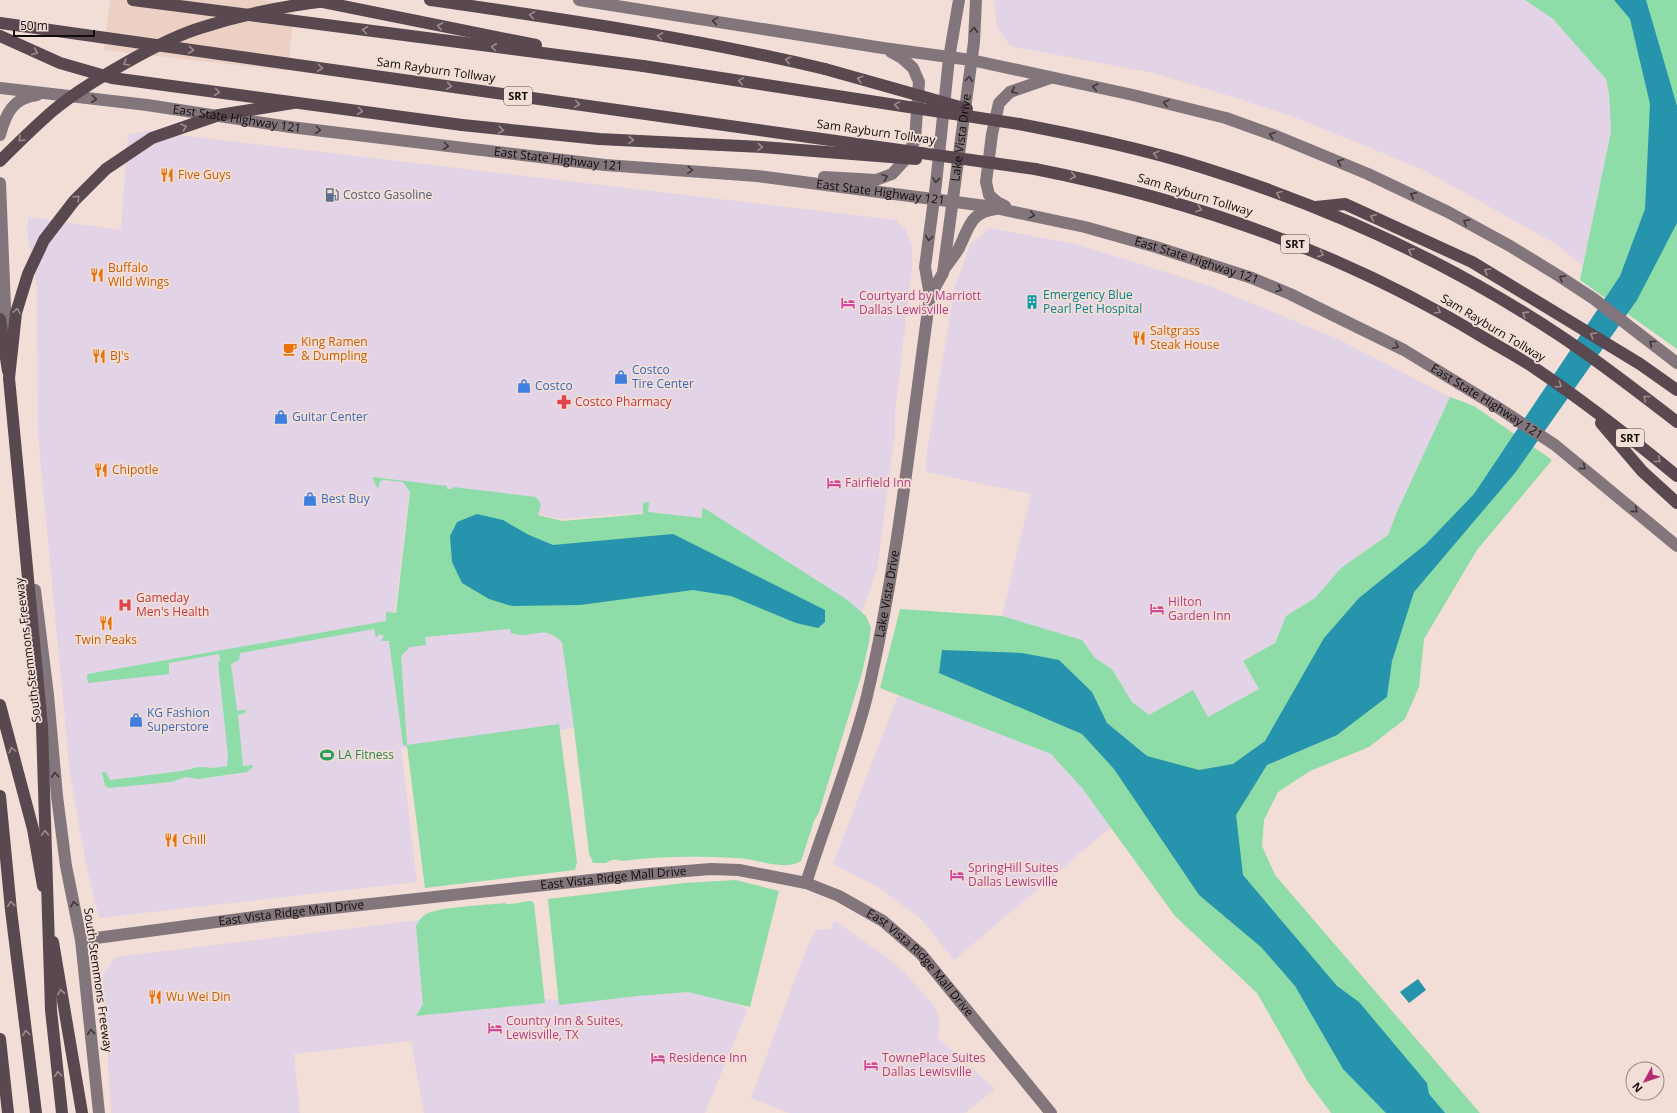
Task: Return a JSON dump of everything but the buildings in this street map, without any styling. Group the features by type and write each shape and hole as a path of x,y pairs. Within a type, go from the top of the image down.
{"highway":[{"path":"132,0 643,66 1019,124 1100,140 1169,158 1245,181 1316,207 1388,239 1457,274 1558,334 1606,367 1677,422"},
{"path":"313,0 643,66"},
{"path":"0,161 56,108 90,84 140,54 195,29 246,14 297,4 336,0"},
{"path":"430,0 669,37 774,57 825,69 1019,124"},
{"name":"Sam Rayburn Tollway","path":"0,23 1021,166 1094,180 1192,207 1300,246 1346,266 1429,306 1534,368 1583,402 1677,476"},
{"path":"0,36 60,63 112,78 489,129 599,139 762,147 1021,166"},
{"path":"9,378 16,313 28,274 44,240 74,201 106,169 152,138 219,115 293,103"},
{"path":"1316,207 1345,204 1472,262 1618,350 1677,390"},
{"path":"0,319 9,378 42,726 51,1002 62,1113"},
{"path":"1583,402 1642,471 1677,503"},
{"path":"0,704 34,829 82,1113"},
{"path":"0,796 11,910 36,1113"},
{"path":"0,1039 8,1113"}],"main road":[{"path":"579,0 948,58 971,60 1133,95 1213,115 1276,136 1371,175 1448,212 1510,246 1594,300 1677,363"},
{"name":"Lake Vista Drive","path":"806,883 844,774 866,697 881,632 907,475 930,296 925,267 948,58 959,0"},
{"name":"Lake Vista Drive","path":"930,296 943,270 971,60 976,0"},
{"path":"749,175 803,174 845,179 876,180 892,174 904,161 915,140 919,82 913,68 908,63 902,58 883,48"},
{"path":"1014,211 997,202 989,195 986,182 992,134 999,103 1010,92 1051,78"},
{"name":"East State Highway 121","path":"0,88 147,105 290,127 605,165 749,175 1000,208 1085,227 1156,247 1252,278 1290,294 1404,350 1499,408 1555,445 1677,546"},
{"path":"0,134 4,121 15,103 27,96 47,94"},
{"name":"South Stemmons Freeway","path":"0,183 6,355 48,695 57,796 66,866 81,940 99,1113"},
{"path":"943,270 958,249 970,222 982,213 1000,208"},
{"name":"East Vista Ridge Mall Drive","path":"81,940 269,915 678,871 711,869 739,870 806,883 839,896 883,921 921,954 1051,1113"}],"shaded area":[{"path":"110,0 259,0 295,4 288,71 104,50"},
{"path":"994,0 1525,0 1553,19 1606,79 1609,93 1611,132 1583,266 1556,244 1424,170 1299,119 1154,73 1010,46 997,26"},
{"path":"145,131 896,220 905,229 912,245 912,268 895,412 895,433 877,569 860,619 698,518 641,513 560,519 535,513 409,494 394,620 385,622 388,642 564,621 577,728 401,749 417,882 99,918 86,865 70,774 38,435 37,287 27,232 28,217 121,230 128,135"},
{"path":"990,228 1075,244 1207,285 1336,338 1450,397 1396,514 1388,535 1341,568 1315,598 1286,616 1275,643 1243,661 1259,689 1208,717 1193,690 1149,715 1132,702 1112,669 1095,658 1082,640 1002,616 1031,494 926,472 926,458 955,286 971,244"},
{"path":"898,695 1051,754 1082,788 1111,827 954,960 920,918 876,886 833,864"},
{"path":"419,920 425,1004 417,1013 545,999 568,1001 686,989 739,1005 747,1010 705,1113 424,1113 411,1041 294,1054 300,1113 111,1113 103,974 116,957"},
{"path":"834,920 893,962 905,973 935,1007 940,1021 937,1037 995,1089 965,1113 789,1113 751,1098 807,947 816,930 831,929"}],"green space":[{"path":"1525,0 1677,0 1677,349 1580,280 1611,132 1609,93 1606,79 1553,19"},
{"path":"1450,397 1474,406 1552,460 1477,550 1424,639 1419,687 1405,719 1369,747 1310,771 1278,792 1264,820 1262,846 1275,875 1480,1113 1331,1113 1308,1082 1257,993 1175,916 1082,788 1051,754 880,688 900,609 1002,616 1082,640 1095,658 1112,669 1132,702 1149,715 1193,690 1208,717 1259,689 1243,661 1275,643 1286,616 1315,598 1341,568 1388,535 1396,514"},
{"path":"372,477 447,486 447,489 452,489 453,487 536,497 541,504 538,515 562,521 643,514 643,503 648,502 648,512 702,518 702,509 704,508 846,599 866,616 871,628 862,673 819,812 814,821 801,861 794,864 778,865 744,859 679,857 623,861 614,860 606,863 593,863 589,853 562,642 555,636 542,632 518,635 511,633 510,629 425,637 426,645 410,647 401,656 407,745 559,724 577,862 575,870 425,888 407,746 403,745 389,641 381,641 384,636 379,634 376,638 374,629 240,653 239,660 231,664 237,711 246,711 245,713 238,715 243,766 252,765 253,767 247,772 198,779 186,777 171,782 109,788 105,786 102,772 106,772 110,780 182,771 199,767 215,768 227,766 228,755 218,662 220,661 219,654 169,663 169,674 88,683 88,674 386,621 386,612 396,613 410,492 403,482 384,480 380,481 378,489"},
{"path":"736,880 779,891 750,1007 688,992 559,1005 548,899 684,883"},
{"path":"531,901 534,903 545,1003 416,1016 423,1004 416,926 423,916 432,912 452,908 504,903 513,904"}],"water":[{"path":"1614,0 1646,0 1677,106 1677,223 1637,300 1515,473 1414,592 1392,661 1387,697 1337,735 1267,765 1236,815 1243,875 1337,986 1359,1002 1427,1083 1429,1094 1445,1113 1386,1113 1343,1069 1295,986 1261,947 1199,895 1114,769 1082,734 939,673 942,650 1022,653 1059,660 1092,692 1107,723 1147,756 1199,770 1233,764 1265,741 1324,638 1359,598 1426,544 1474,494 1620,276 1645,209 1650,104 1630,19"},
{"path":"477,514 503,520 529,535 553,545 673,534 825,610 825,622 818,628 796,623 731,596 693,590 580,605 512,606 489,599 462,583 452,562 450,536 457,522"},
{"path":"1418,979 1426,990 1409,1003 1400,992"}],"place":[{"name":"Five Guys","path":"167,175"},
{"name":"Costco Gasoline","path":"332,195"},
{"name":"Buffalo Wild Wings","path":"97,275"},
{"name":"Emergency Blue Pearl Pet Hospital","path":"1032,302"},
{"name":"Courtyard by Marriott Dallas Lewisville","path":"848,303"},
{"name":"Saltgrass Steak House","path":"1139,338"},
{"name":"King Ramen & Dumpling","path":"290,349"},
{"name":"BJ's","path":"99,356"},
{"name":"Costco Tire Center","path":"621,377"},
{"name":"Costco","path":"524,386"},
{"name":"Costco Pharmacy","path":"564,402"},
{"name":"Guitar Center","path":"281,417"},
{"name":"Chipotle","path":"101,470"},
{"name":"Fairfield Inn","path":"834,483"},
{"name":"Best Buy","path":"310,499"},
{"name":"Gameday Men's Health","path":"125,605"},
{"name":"Hilton Garden Inn","path":"1157,609"},
{"name":"Twin Peaks","path":"106,623"},
{"name":"KG Fashion Superstore","path":"136,720"},
{"name":"LA Fitness","path":"327,755"},
{"name":"Chill","path":"171,840"},
{"name":"SpringHill Suites Dallas Lewisville","path":"957,875"},
{"name":"Wu Wei Din","path":"155,997"},
{"name":"Country Inn & Suites, Lewisville, TX","path":"495,1028"},
{"name":"Residence Inn","path":"658,1058"},
{"name":"TownePlace Suites Dallas Lewisville","path":"871,1065"}]}
